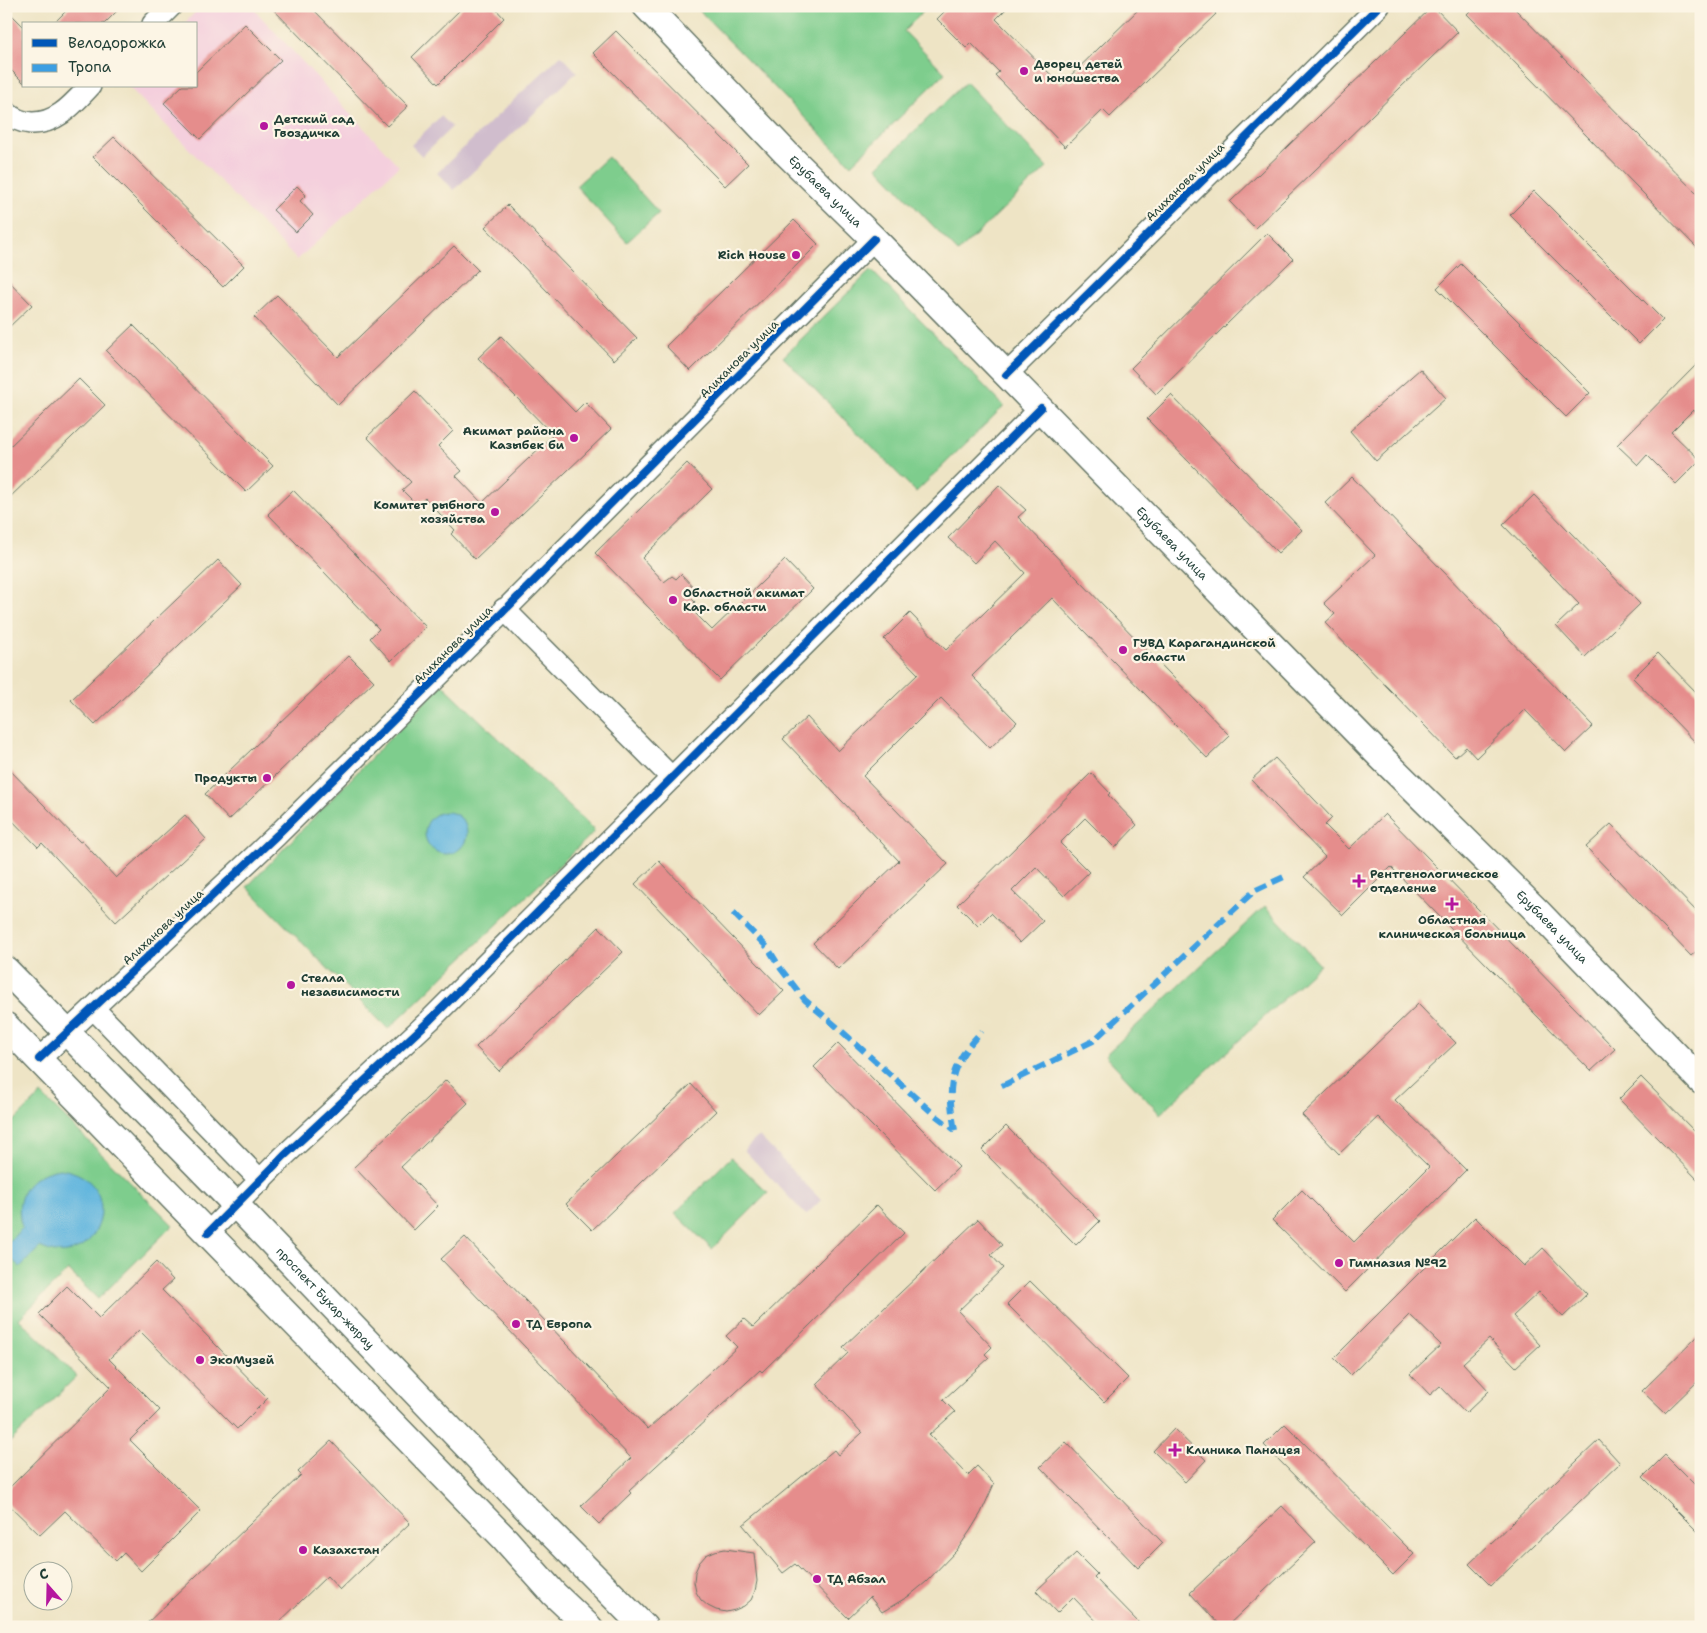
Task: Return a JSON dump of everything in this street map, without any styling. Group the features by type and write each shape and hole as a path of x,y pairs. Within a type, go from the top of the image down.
{"main road":[{"name":"Ерубаева улица","path":"646,6 786,153 1041,408 1380,757 1538,912 1701,1081"},
{"name":"проспект Бухар-жырау","path":"6,970 236,1205 531,1513 644,1627"},
{"path":"6,1026 505,1539 554,1594 589,1627"}],"street":[{"path":"155,22 170,6"},
{"name":"Алиханова улица","path":"1006,374 1379,6"},
{"path":"6,112 11,117 23,122 49,121 61,115 88,88"},
{"name":"Алиханова улица","path":"39,1059 278,835 874,239"},
{"path":"208,1233 284,1156 430,1020 1041,408"},
{"path":"504,609 672,778"},
{"path":"93,1008 261,1181"}],"shaded area":[{"name":"Детский сад Гвоздичка","path":"201,6 251,6 399,166 297,260 130,88 198,88 198,22 186,22"},
{"path":"561,55 577,72 454,190 437,173"},
{"path":"441,116 452,127 422,156 411,145"},
{"path":"759,1136 821,1200 806,1215 744,1150"}],"green space":[{"path":"695,6 929,6 904,31 945,73 851,165"},
{"path":"966,82 1047,167 958,252 877,167"},
{"path":"608,157 659,213 627,242 576,186"},
{"path":"871,270 1004,406 916,492 783,357"},
{"path":"442,684 595,831 388,1029 247,887"},
{"path":"1265,906 1320,965 1160,1114 1105,1055"},
{"path":"41,1094 173,1225 98,1299 68,1270 19,1319 77,1376 6,1446 6,1129"},
{"path":"731,1157 768,1193 712,1249 675,1213"}],"water":[{"path":"450,812 458,815 464,821 467,833 464,845 458,851 442,854 434,851 428,845 425,829 428,821 434,815"},
{"path":"60,1169 82,1176 96,1189 101,1206 99,1223 91,1238 78,1248 61,1252 40,1247 20,1267 6,1254 6,1245 22,1228 20,1217 21,1197 31,1182 39,1176"}],"building":[{"path":"71,6 122,6 106,22 55,22"},
{"path":"270,6 310,6 408,106 387,126"},
{"path":"464,6 493,6 504,18 438,84 412,57"},
{"path":"950,6 1009,6 996,19 1061,85 1142,6 1209,6 1216,14 1110,117 1103,110 1065,147 995,75 999,72 971,43 966,48 937,19"},
{"path":"1433,6 1458,32 1255,228 1230,202"},
{"path":"1475,6 1512,6 1701,198 1701,252 1467,14"},
{"path":"6,9 22,25 22,81 6,65"},
{"path":"245,24 281,60 200,139 164,103 180,88 198,88 198,70"},
{"path":"616,31 748,164 725,186 593,53"},
{"path":"114,137 244,266 223,287 93,157"},
{"path":"297,186 306,195 300,201 313,215 296,232 273,210"},
{"path":"1534,191 1663,320 1639,344 1510,215"},
{"path":"508,205 637,338 614,360 485,227"},
{"path":"794,220 818,244 690,371 666,346"},
{"path":"1267,233 1293,259 1156,394 1131,368"},
{"path":"454,246 478,270 338,405 254,317 277,295 338,357"},
{"path":"1461,264 1590,393 1566,417 1437,288"},
{"path":"6,278 32,305 6,330"},
{"path":"133,325 273,466 246,492 106,351"},
{"path":"501,336 575,412 585,402 611,429 475,559 451,534 455,530 425,498 417,505 402,490 411,482 367,437 415,391 453,431 438,446 462,471 456,476 482,503 553,435 478,358"},
{"path":"1701,360 1701,417 1693,410 1671,432 1700,460 1676,484 1647,455 1638,465 1617,445"},
{"path":"1420,369 1446,398 1376,461 1350,431"},
{"path":"79,379 105,405 6,501 6,450"},
{"path":"1171,395 1302,530 1278,553 1147,419"},
{"path":"687,463 712,489 642,558 664,582 672,576 676,579 681,574 697,591 690,597 695,602 690,608 712,630 785,560 813,589 720,680 595,553"},
{"path":"1352,477 1593,726 1566,752 1525,710 1476,758 1466,747 1455,757 1325,623 1335,614 1324,603 1375,555 1325,503"},
{"path":"999,485 1026,510 1018,517 1230,736 1207,758 1052,598 972,676 1017,722 990,748 941,698 863,776 948,864 838,969 813,943 899,861 783,739 807,717 838,751 918,674 884,639 910,613 946,650 1025,573 995,541 974,563 948,538"},
{"path":"293,490 426,627 391,661 370,638 379,629 268,514"},
{"path":"1534,495 1640,604 1585,657 1556,626 1579,604 1503,525"},
{"path":"218,560 242,585 95,725 71,700"},
{"path":"1658,653 1701,697 1701,748 1633,678"},
{"path":"349,656 374,681 229,820 205,794"},
{"path":"1275,758 1332,818 1325,825 1349,849 1385,814 1615,1049 1591,1071 1391,867 1343,915 1304,877 1325,857 1251,780"},
{"path":"6,766 80,842 82,841 116,878 185,815 206,839 116,922 42,843 38,847 6,814"},
{"path":"1091,773 1110,793 1108,795 1137,825 1115,848 1085,818 1060,843 1089,872 1064,896 1036,867 1012,891 1043,921 1020,943 991,913 978,926 957,905"},
{"path":"1611,824 1701,916 1701,947 1691,956 1586,847"},
{"path":"659,861 784,991 759,1015 635,884"},
{"path":"599,927 623,952 499,1071 476,1047"},
{"path":"1418,1004 1456,1043 1395,1100 1466,1170 1345,1292 1272,1220 1302,1190 1354,1242 1429,1167 1378,1117 1339,1154 1302,1115"},
{"path":"838,1043 959,1167 935,1190 814,1067"},
{"path":"1641,1077 1701,1138 1701,1183 1619,1099"},
{"path":"446,1080 468,1103 401,1167 438,1206 414,1230 354,1167"},
{"path":"691,1084 716,1111 592,1230 566,1204"},
{"path":"1006,1126 1100,1221 1076,1245 982,1150"},
{"path":"877,1205 904,1233 762,1372 760,1370 629,1491 631,1493 599,1524 581,1506 631,1458 441,1259 465,1237 648,1429 737,1347 726,1336 744,1319 753,1327"},
{"path":"1475,1217 1524,1266 1543,1248 1587,1294 1563,1317 1539,1292 1513,1316 1540,1345 1516,1367 1489,1339 1463,1363 1489,1391 1466,1413 1440,1386 1430,1395 1410,1374 1441,1345 1410,1315 1351,1375 1334,1358"},
{"path":"978,1219 1002,1245 991,1255 1003,1268 958,1311 992,1347 985,1354 989,1358 943,1400 955,1412 929,1435 968,1475 977,1466 994,1484 981,1513 957,1550 926,1582 909,1596 882,1612 870,1597 848,1618 795,1564 783,1573 743,1525 834,1450 838,1455 862,1433 816,1384 848,1353 843,1347"},
{"path":"156,1262 173,1280 162,1290 268,1398 237,1429 139,1330 109,1359 160,1410 130,1440 201,1511 141,1571 124,1553 116,1561 65,1511 40,1535 6,1502 6,1491 111,1387 39,1314 67,1286 99,1318"},
{"path":"1030,1281 1128,1378 1104,1402 1007,1304"},
{"path":"1701,1333 1701,1378 1665,1413 1642,1391"},
{"path":"1285,1424 1414,1554 1393,1575 1264,1445"},
{"path":"1174,1429 1206,1460 1185,1482 1153,1451"},
{"path":"1599,1440 1620,1463 1491,1586 1469,1564"},
{"name":"Казахстан","path":"331,1441 410,1523 340,1590 327,1576 274,1627 143,1627 301,1475 298,1472"},
{"path":"1066,1442 1163,1543 1138,1568 1040,1467"},
{"path":"1665,1455 1701,1491 1701,1535 1643,1477"},
{"path":"1282,1506 1316,1542 1226,1627 1221,1627 1190,1593"},
{"path":"725,1549 754,1553 757,1581 751,1600 744,1606 726,1612 716,1610 701,1600 696,1592 694,1582 695,1572 699,1563 706,1555"},
{"path":"1076,1553 1097,1574 1094,1577 1143,1627 1102,1627 1073,1597 1057,1613 1036,1591"}],"marked path":[{"path":"1002,1086 1093,1041 1254,891 1286,876"},
{"path":"733,913 768,948 781,969 805,1000 935,1115 955,1130"},
{"path":"955,1130 951,1101 953,1076 963,1054 982,1031"}],"cycle path":[{"path":"1006,375 1379,6"},
{"path":"39,1059 277,835 495,620 874,239"},
{"path":"208,1233 284,1156 430,1020 1041,408"}],"place":[{"name":"Дворец детей и юношества","path":"1024,71"},
{"name":"Детский сад Гвоздичка","path":"264,126"},
{"name":"Rich House","path":"796,255"},
{"name":"Акимат района Казыбек би","path":"574,438"},
{"name":"Комитет рыбного хозяйства","path":"495,512"},
{"name":"Областной акимат Кар. области","path":"673,600"},
{"name":"ГУВД Карагандинской области","path":"1123,650"},
{"name":"Продукты","path":"267,778"},
{"name":"Рентгенологическое отделение","path":"1359,881"},
{"name":"Областная клиническая больница","path":"1452,904"},
{"name":"Стелла независимости","path":"291,985"},
{"name":"Гимназия №92","path":"1339,1263"},
{"name":"ТД Европа","path":"516,1324"},
{"name":"ЭкоМузей","path":"200,1360"},
{"name":"Клиника Панацея","path":"1175,1450"},
{"name":"Казахстан","path":"303,1550"},
{"name":"ТД Абзал","path":"817,1579"}]}
